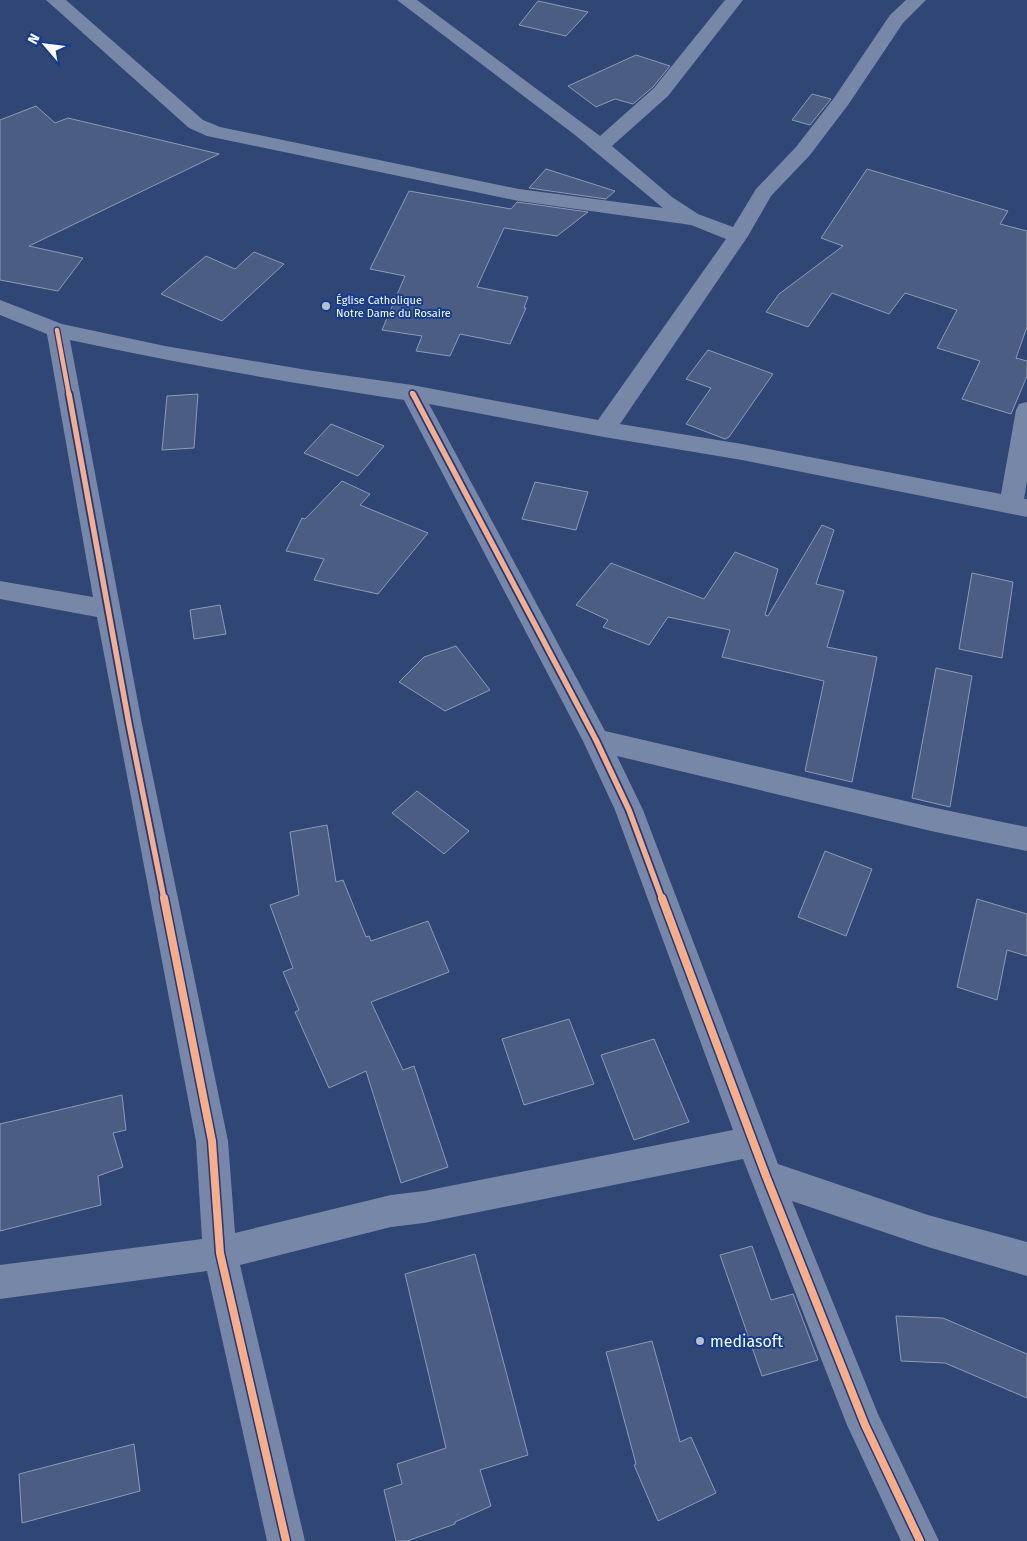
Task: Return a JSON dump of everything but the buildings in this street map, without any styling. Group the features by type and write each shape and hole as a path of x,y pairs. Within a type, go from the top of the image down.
{"street":[{"path":"55,0 196,124 214,132 519,195 695,219"},
{"path":"406,0 600,146 665,201 695,219 738,236"},
{"path":"600,146 661,92 734,0"},
{"path":"604,429 738,236 763,193 803,151 841,101 896,19 917,0"},
{"path":"0,307 12,314 57,330 165,353 260,370 412,393 604,429 742,452 1019,506 1027,410"},
{"path":"57,330 90,521 130,733 212,1141 220,1253 286,1541"},
{"path":"412,393 596,740 629,810 752,1142 865,1425 920,1541"},
{"path":"0,590 108,609"},
{"path":"596,740 922,817 1027,839"},
{"path":"0,1282 220,1253 392,1211 424,1208 752,1142"},
{"path":"766,1176 886,1218 1027,1259"}],"cycle path":[{"path":"57,330 129,724 212,1141 220,1253 286,1541"},
{"path":"412,393 596,740 629,810 766,1176 865,1425 920,1541"}],"place":[{"name":"Église Catholique Notre Dame du Rosaire","path":"326,306"},
{"name":"mediasoft","path":"700,1341"}]}
